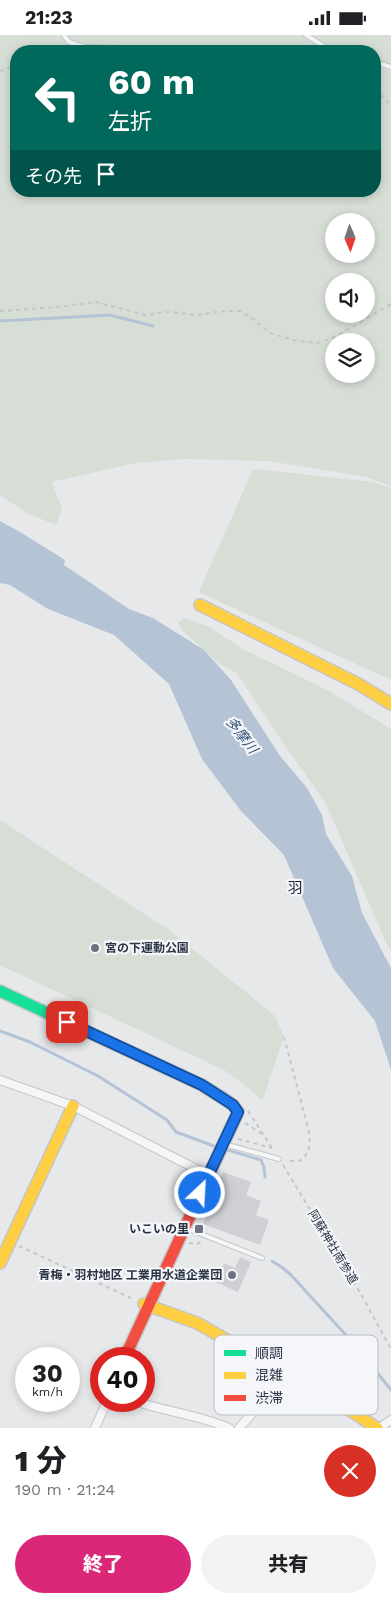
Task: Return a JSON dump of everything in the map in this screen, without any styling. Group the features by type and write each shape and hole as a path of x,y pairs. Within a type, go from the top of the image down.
{"street":[{"path":"200,605 360,685 391,704"},
{"path":"0,991 202,1085 233,1105 238,1112 146,1305 129,1347"},
{"path":"0,1079 73,1106 208,1175"},
{"path":"0,1263 73,1106"},
{"path":"146,1305 197,1323 217,1335"},
{"path":"155,1408 207,1419 218,1426 229,1428"},
{"path":"96,1428 103,1412"},
{"path":"239,1428 251,1415"},
{"path":"358,1415 378,1428 391,1420"}],"lane":[{"path":"64,35 69,42 78,45"},
{"path":"306,35 322,45"},
{"path":"222,1147 279,1159"},
{"path":"184,1228 262,1258"}],"path":[{"path":"381,95 391,105"},
{"path":"0,311 96,302 146,315 168,312 197,315 224,311 241,311 270,333 293,340 317,343 335,337 391,304"},
{"path":"279,1159 292,1162 300,1161 307,1155 310,1146 309,1132 284,1037"},
{"name":"阿蘇神社南参道","path":"244,1104 265,1135 361,1294 391,1349"},
{"path":"243,1122 265,1135"},
{"path":"236,1138 272,1148"},
{"path":"10,1241 146,1305"}],"shaded area":[{"path":"0,35 391,35 391,486 367,477 268,461 185,459 135,463 52,482 62,509 56,525 27,513 0,495"},
{"path":"253,469 372,482 391,488 391,680 199,592"},
{"path":"184,618 207,626 245,650 329,691 391,729 391,951 325,802 237,673 221,665 184,632 178,623"},
{"name":"宮の下運動公園","path":"0,820 169,930 275,1016 284,1037 262,1101 251,1090 224,1070 0,965"}],"water":[{"name":"多摩川","path":"0,521 65,560 64,565 129,609 153,618 204,650 231,680 280,756 307,788 322,815 326,834 352,876 362,913 391,968 391,1070 375,1021 333,968 284,855 241,811 202,759 169,684 114,635 48,609 10,585 0,583"}],"building":[{"path":"223,1172 251,1182 246,1195 261,1201 256,1215 269,1220 260,1245 203,1224"},
{"name":"青梅・羽村地区 工業用水道企業団","path":"240,1257 251,1262 238,1292 215,1282 224,1263 235,1268"}],"waterway":[{"path":"0,321 110,315 153,326"},
{"path":"0,1031 30,1042 98,1076 167,1120 176,1132 261,1160 265,1177"},
{"path":"272,1261 291,1275 346,1335"},
{"path":"378,1374 391,1390"}],"traffic: fast":[{"path":"0,991 202,1085 221,1097"}],"traffic: slow":[{"path":"200,605 360,685 391,704"},
{"path":"0,1263 73,1106"},
{"path":"144,1304 197,1323 218,1335"},
{"path":"357,1415 377,1428"}],"traffic: jam":[{"path":"130,1347 238,1112 233,1105 221,1097"}],"place":[{"name":"宮の下運動公園","path":"95,948"},
{"name":"いこいの里","path":"199,1229"},
{"name":"青梅・羽村地区 工業用水道企業団","path":"232,1275"}],"district":[{"name":"羽","path":"295,888"}],"route":[{"path":"67,1022 202,1085 233,1105 238,1112 200,1193"}]}
